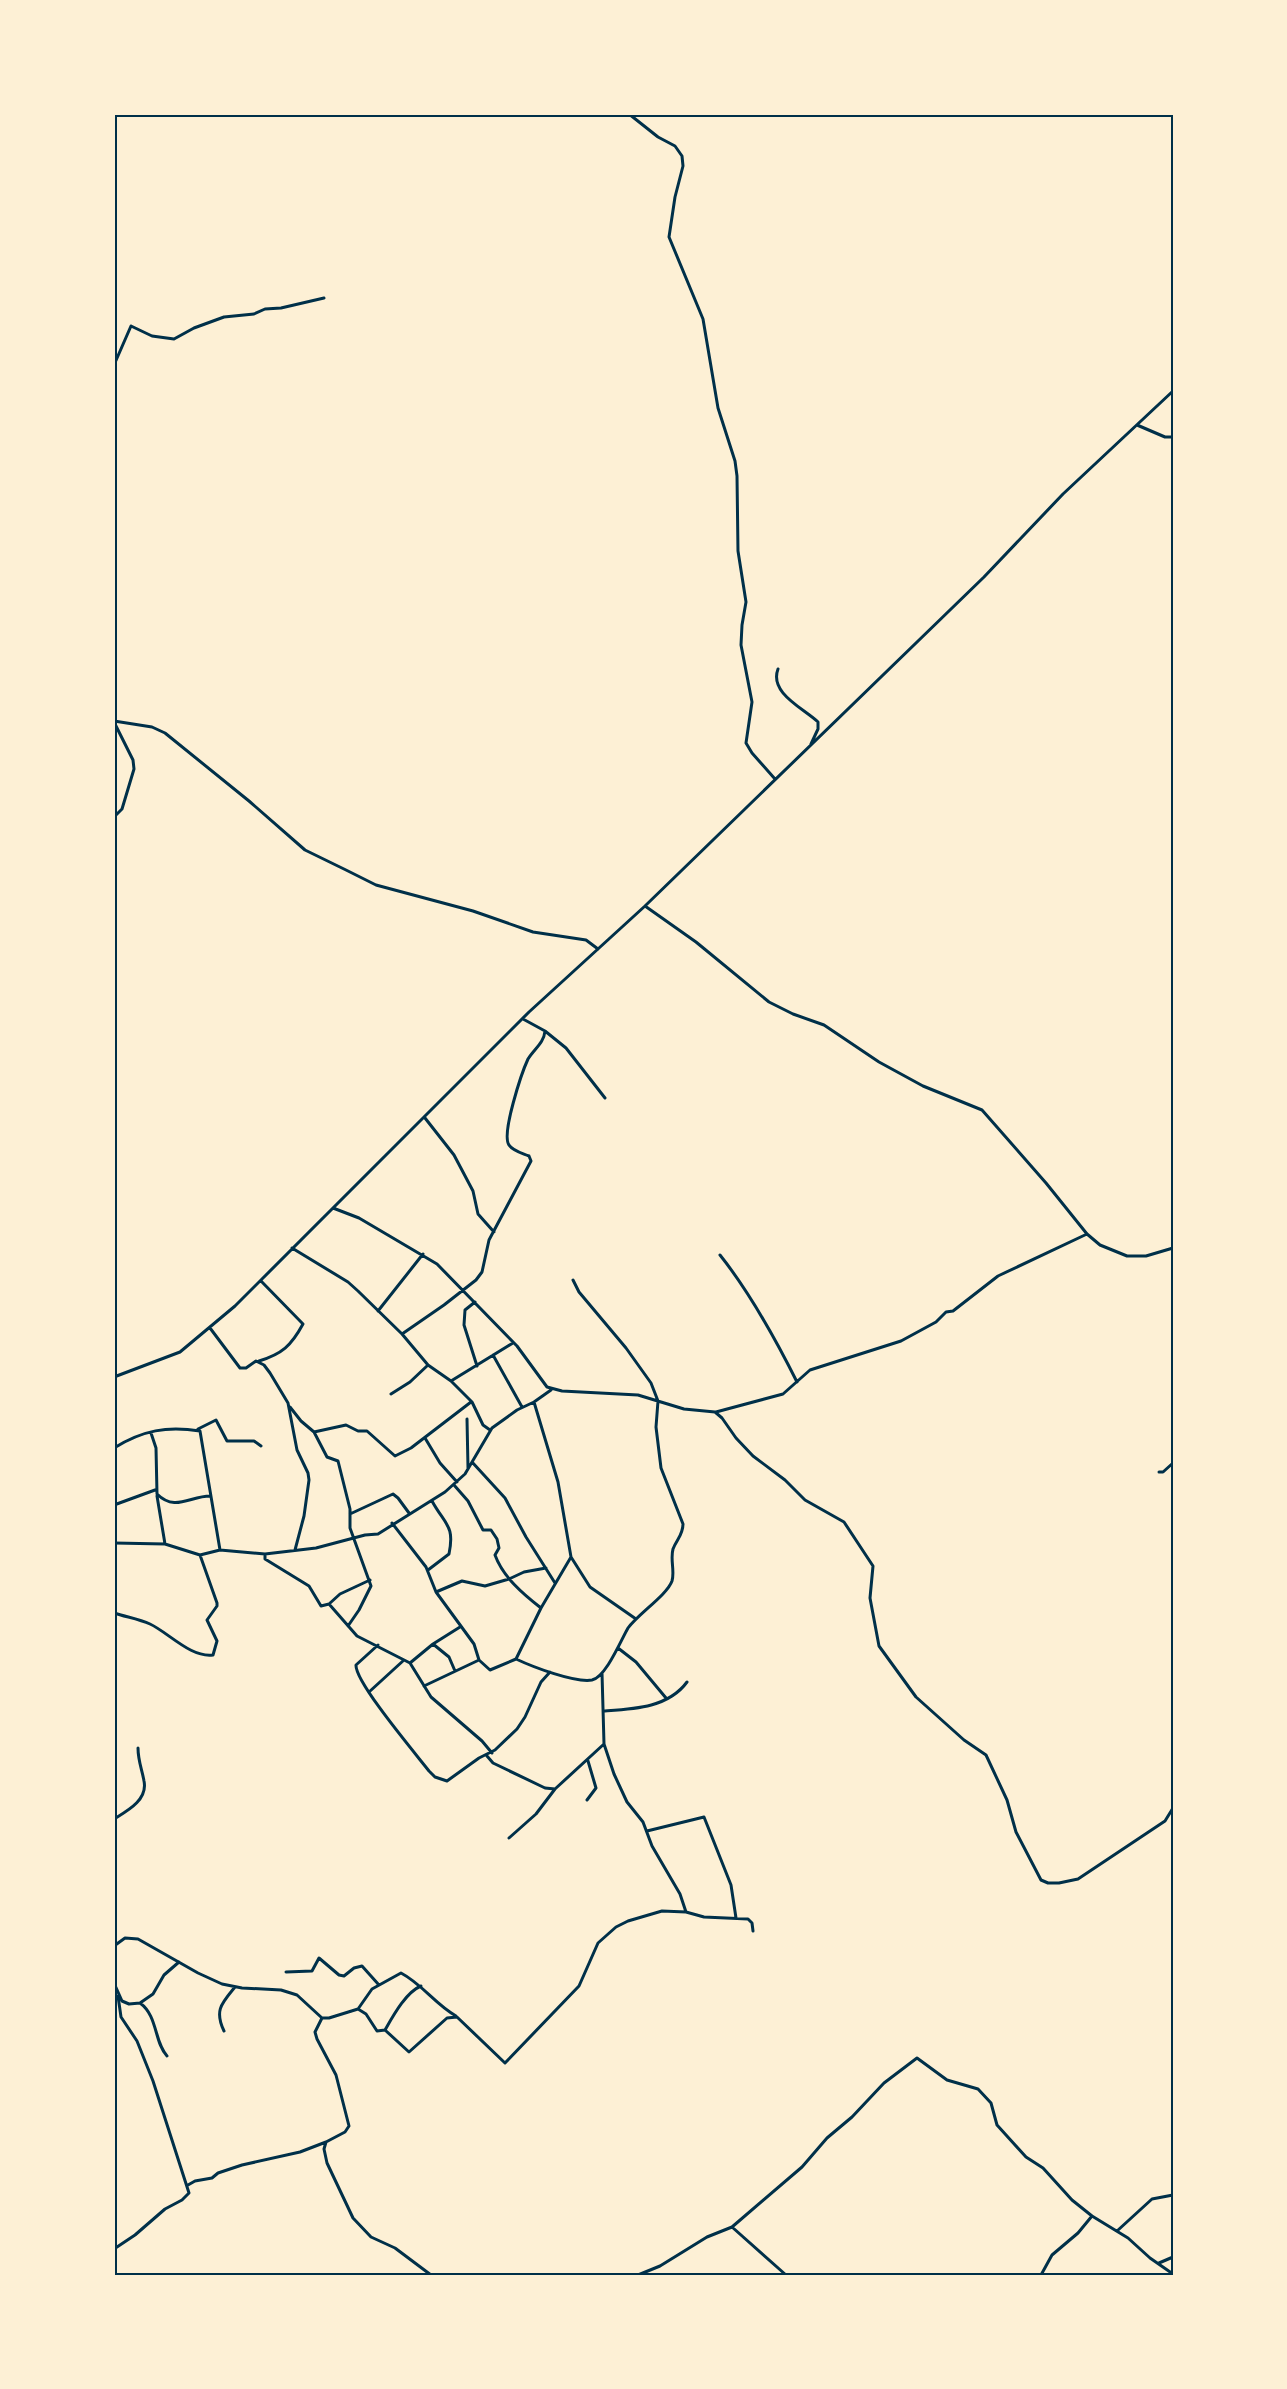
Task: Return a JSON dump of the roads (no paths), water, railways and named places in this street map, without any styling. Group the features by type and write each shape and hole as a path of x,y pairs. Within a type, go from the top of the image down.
{"street":[{"path":"629,114 651,132 675,146 682,156 683,166 675,197 669,237 703,319 718,408 735,461 738,551 746,602 741,645 752,702 746,743 776,779"},
{"path":"114,365 132,326 152,336 174,339 194,327 224,317 254,314 265,309 281,308 324,298"},
{"path":"114,1377 180,1352 261,1281 523,1019 645,906 984,578 1063,494 1173,392"},
{"path":"1137,425 1173,437"},
{"path":"778,669 775,677 778,688 818,722 818,729 810,746"},
{"path":"114,721 133,760 134,769 122,809 114,817"},
{"path":"114,721 152,727 165,734 249,801 305,850 376,885 473,911 533,932 586,940 598,949"},
{"path":"645,906 696,942 769,1002 793,1014 824,1025 879,1062 923,1086 982,1110 1087,1234 1100,1245 1127,1256 1146,1256 1173,1248"},
{"path":"523,1019 544,1031 571,1054 604,1098"},
{"path":"402,1334 463,1290 482,1272 489,1240 531,1161 529,1156 512,1149 507,1142 506,1135 513,1101 528,1059 540,1044 544,1031"},
{"path":"424,1117 454,1155 473,1191 478,1214 494,1233"},
{"path":"333,1208 359,1218 423,1254 448,1274 514,1342 542,1381 552,1390"},
{"path":"114,1543 165,1544 200,1555 220,1550 265,1554 316,1548 378,1534 455,1484 468,1469 490,1430 522,1407 552,1390 638,1395 684,1409 715,1412 783,1394 810,1370 901,1341 936,1322 946,1312 953,1311 998,1276 1087,1234"},
{"path":"292,1248 348,1282 402,1334 428,1365 472,1402 483,1425 490,1430"},
{"path":"378,1311 423,1254"},
{"path":"720,1255 734,1272 770,1330 797,1382"},
{"path":"516,1659 550,1672 591,1680 602,1673 636,1619 671,1584 674,1548 683,1529 673,1495 661,1468 656,1427 658,1401 647,1377 579,1292 573,1280"},
{"path":"210,1328 240,1368 246,1368 256,1361 279,1354 303,1324 261,1281"},
{"path":"475,1302 465,1310 464,1319 477,1366"},
{"path":"451,1382 514,1342"},
{"path":"493,1355 522,1407"},
{"path":"256,1361 260,1362 270,1373 289,1406 314,1432 327,1457 336,1460 339,1464 350,1514 349,1522 371,1586 368,1595 348,1626"},
{"path":"391,1394 410,1382 428,1365"},
{"path":"314,1432 346,1425 358,1431 369,1432 395,1456 425,1438 472,1402"},
{"path":"534,1402 558,1482 571,1557 590,1587 636,1619"},
{"path":"289,1406 297,1450 306,1466 309,1480 295,1550"},
{"path":"715,1412 753,1456 785,1480 805,1500 844,1522 852,1533 873,1566 870,1598 879,1646 916,1697 964,1740 986,1755 1007,1800 1016,1832 1041,1880 1048,1883 1059,1883 1078,1879 1165,1821 1173,1808"},
{"path":"467,1419 468,1469"},
{"path":"196,1430 214,1420 219,1423 227,1441 254,1441 261,1446"},
{"path":"114,1448 137,1436 167,1428 196,1430 202,1434 220,1550"},
{"path":"151,1433 156,1448 156,1492 165,1544"},
{"path":"425,1438 468,1501 482,1529 490,1530 497,1539 499,1548 495,1557 509,1580 541,1608"},
{"path":"472,1462 506,1498 526,1537 555,1583"},
{"path":"1159,1472 1173,1463"},
{"path":"156,1492 162,1499 185,1503 210,1496"},
{"path":"114,1505 156,1492"},
{"path":"350,1514 393,1494 409,1514"},
{"path":"428,1570 449,1554 451,1541 450,1528 432,1501"},
{"path":"392,1523 428,1570 436,1592 474,1644 479,1660 488,1669 493,1670 516,1659 541,1608 571,1557"},
{"path":"265,1554 264,1558 309,1586 321,1606 329,1604 340,1594 370,1580"},
{"path":"114,1613 151,1624 191,1649 204,1655 213,1655 217,1641 207,1620 216,1609 217,1603 200,1555"},
{"path":"436,1592 462,1581 480,1586 509,1580 524,1572 546,1568"},
{"path":"329,1604 357,1636 410,1663 431,1697 482,1741 492,1753"},
{"path":"410,1663 433,1644 460,1627"},
{"path":"433,1644 450,1657 455,1671"},
{"path":"378,1645 356,1665 355,1670 369,1692 435,1777 447,1781 478,1758 492,1753 522,1723 541,1682 550,1672"},
{"path":"618,1648 636,1662 666,1698"},
{"path":"369,1692 404,1660"},
{"path":"424,1686 479,1660"},
{"path":"602,1673 604,1744 623,1794 647,1831 652,1846 676,1886 686,1912"},
{"path":"603,1711 645,1708 677,1693 687,1682"},
{"path":"509,1838 536,1814 555,1789 604,1744"},
{"path":"114,1819 136,1805 144,1788 138,1762 138,1748"},
{"path":"487,1756 493,1763 545,1788 555,1789"},
{"path":"587,1800 596,1788 588,1761"},
{"path":"647,1831 696,1817 704,1817 731,1886 736,1918"},
{"path":"114,1946 131,1937 212,1980 235,1987 281,1990 297,1995 322,2018 358,2009 368,1993 401,1973 421,1986 448,2012 457,2017 505,2063 579,1986 598,1943 608,1932 628,1921 662,1911 686,1912 704,1917 750,1920 753,1931"},
{"path":"286,1972 312,1971 316,1960 321,1958 339,1975 344,1976 354,1968 362,1966 378,1985"},
{"path":"118,1996 126,2004 140,2003 153,1994 164,1975 179,1962"},
{"path":"114,1983 121,2017 138,2041 189,2193 114,2249"},
{"path":"385,2030 392,2017 421,1986"},
{"path":"224,2031 219,2021 219,2010 235,1987"},
{"path":"140,2003 147,2010 159,2034 160,2047 167,2055"},
{"path":"358,2009 366,2014 377,2031 385,2030 409,2052 447,2018 457,2017"},
{"path":"188,2187 192,2182 212,2178 231,2168 300,2152 345,2132 349,2126 336,2075 315,2032 322,2018"},
{"path":"638,2275 660,2266 707,2237 732,2227 802,2167 827,2138 884,2083 917,2058 946,2080 971,2085 984,2094 992,2103 999,2128 1026,2157 1048,2173 1072,2200 1092,2216 1117,2231 1173,2274"},
{"path":"326,2142 324,2149 327,2163 352,2218 371,2237 395,2248 431,2275"},
{"path":"1117,2231 1152,2199 1173,2195"},
{"path":"1041,2275 1052,2255 1078,2233 1092,2216"},
{"path":"732,2227 786,2275"},
{"path":"1159,2264 1173,2257"}]}
